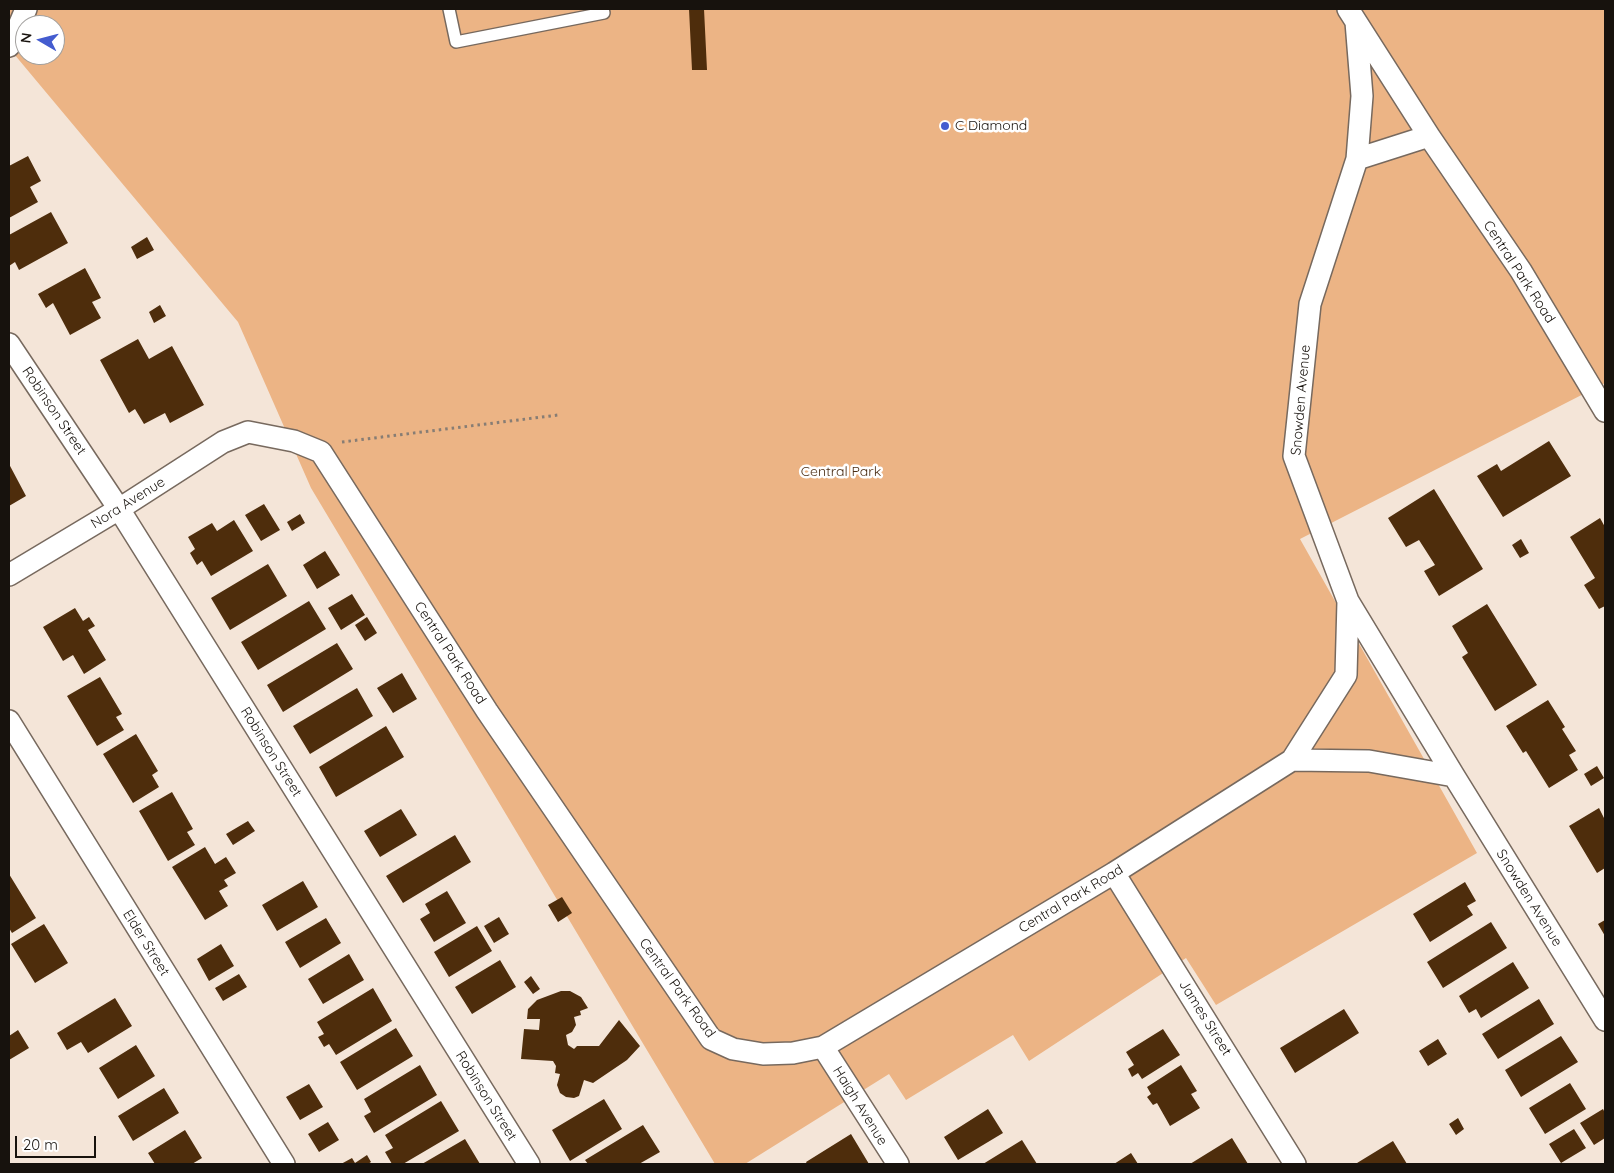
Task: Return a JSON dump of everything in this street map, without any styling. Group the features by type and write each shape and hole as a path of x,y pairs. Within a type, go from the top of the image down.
{"street":[{"path":"9,46 26,9"},
{"name":"Central Park Road","path":"1352,15 1429,136 1521,271 1605,411"},
{"name":"Snowden Avenue","path":"1352,15 1362,96 1357,158 1310,304 1294,456 1348,601 1605,1020"},
{"path":"1357,158 1429,136"},
{"name":"Robinson Street","path":"9,344 119,509 529,1164"},
{"name":"Central Park Road","path":"248,432 294,441 321,452 487,711 710,1039 733,1049 763,1054 793,1053 823,1047 1114,873 1292,760 1346,675 1348,601"},
{"name":"Nora Avenue","path":"9,575 119,509 223,442 248,432"},
{"name":"Elder Street","path":"9,721 284,1164"},
{"path":"1292,760 1369,761 1454,776"},
{"name":"James Street","path":"1114,873 1295,1164"},
{"name":"Haigh Avenue","path":"823,1047 898,1164"}],"lane":[{"path":"448,9 456,42 604,13 603,9"}],"path":[{"path":"306,446 558,415"}],"green space":[{"name":"Central Park","path":"9,9 1605,9 1605,383 1300,539 1477,853 1216,1005 1186,958 1029,1061 1013,1035 906,1100 889,1074 745,1164 715,1164 311,488 238,322 23,65 65,65 65,15 15,15 15,55 9,48"}],"building":[{"path":"689,9 704,9 707,70 692,70"},
{"path":"28,156 41,181 30,187 38,202 9,218 9,166"},
{"path":"51,212 68,243 19,270 15,262 9,266 9,235"},
{"path":"147,237 154,250 137,259 131,247"},
{"path":"85,268 101,298 92,302 101,318 70,335 53,303 46,308 38,294"},
{"path":"160,305 166,316 154,323 149,312"},
{"path":"138,339 149,359 172,346 204,405 170,423 165,413 144,424 135,409 129,413 100,360"},
{"path":"1549,441 1571,476 1503,517 1477,476 1497,464 1501,471"},
{"path":"9,464 26,496 9,506"},
{"path":"1434,489 1483,569 1439,596 1424,571 1435,565 1419,540 1406,547 1388,518"},
{"path":"264,504 280,530 261,541 245,515"},
{"path":"300,514 305,523 292,531 287,522"},
{"path":"1600,518 1605,527 1605,606 1599,609 1584,585 1595,578 1570,537"},
{"path":"234,520 253,551 211,576 202,561 197,565 190,553 195,549 188,537 212,523 217,531"},
{"path":"1521,539 1529,553 1520,558 1512,545"},
{"path":"325,551 340,575 317,589 303,565"},
{"path":"268,564 287,596 230,630 211,598"},
{"path":"352,594 365,615 341,630 328,608"},
{"path":"309,601 326,629 258,670 241,642"},
{"path":"1487,604 1537,685 1495,711 1462,657 1468,653 1452,626"},
{"path":"75,608 83,621 89,617 95,626 88,630 106,660 84,674 73,655 63,661 43,627"},
{"path":"367,617 377,633 365,641 355,625"},
{"path":"337,643 353,669 283,712 267,685"},
{"path":"402,673 417,699 393,713 377,688"},
{"path":"100,677 122,714 116,717 124,730 97,746 67,696"},
{"path":"357,688 373,716 310,754 293,726"},
{"path":"1548,700 1565,727 1562,729 1576,751 1569,755 1578,770 1549,788 1526,751 1523,753 1506,726"},
{"path":"386,726 404,757 336,797 319,767"},
{"path":"136,734 158,771 152,775 159,787 133,803 103,754"},
{"path":"1597,766 1604,778 1591,786 1584,774"},
{"path":"172,792 193,829 187,832 195,845 168,861 139,811"},
{"path":"1599,808 1605,820 1605,868 1597,873 1569,826"},
{"path":"401,809 417,835 380,857 364,831"},
{"path":"248,821 255,831 233,845 226,834"},
{"path":"455,835 471,862 403,903 386,876"},
{"path":"205,847 215,864 226,857 236,873 224,880 228,886 219,891 228,906 205,920 172,867"},
{"path":"9,874 36,918 12,933 9,928"},
{"path":"303,881 318,907 277,931 262,905"},
{"path":"1465,882 1476,901 1467,906 1473,915 1430,942 1413,914"},
{"path":"447,891 466,923 434,942 420,919 430,913 425,904"},
{"path":"562,897 572,913 558,922 548,905"},
{"path":"499,917 509,934 494,943 484,926"},
{"path":"326,918 341,943 300,968 285,942"},
{"path":"1605,920 1605,936 1598,924"},
{"path":"1491,922 1507,948 1443,988 1427,962"},
{"path":"44,924 68,963 35,983 11,944"},
{"path":"477,926 492,951 449,977 434,952"},
{"path":"221,944 234,966 209,981 197,959"},
{"path":"349,954 364,980 323,1004 308,979"},
{"path":"500,960 516,987 472,1014 455,987"},
{"path":"1513,962 1529,988 1481,1018 1476,1009 1469,1013 1459,996"},
{"path":"239,974 247,987 223,1001 215,988"},
{"path":"531,976 540,989 533,994 524,982"},
{"path":"373,988 392,1021 336,1055 329,1044 324,1047 318,1037 324,1034 317,1022"},
{"path":"561,991 570,991 581,997 588,1008 580,1011 581,1015 574,1017 576,1025 572,1032 566,1035 568,1045 574,1049 577,1046 599,1046 619,1020 640,1046 627,1060 593,1083 584,1080 579,1096 574,1098 566,1097 560,1093 557,1085 560,1074 555,1073 556,1066 553,1061 521,1059 524,1029 539,1030 540,1019 527,1019 528,1009 537,1000"},
{"path":"115,998 132,1026 88,1053 81,1042 67,1050 57,1033"},
{"path":"1539,999 1554,1024 1498,1059 1482,1034"},
{"path":"1344,1009 1359,1033 1295,1073 1280,1048"},
{"path":"396,1028 413,1056 357,1090 340,1062"},
{"path":"1163,1029 1180,1055 1142,1079 1138,1073 1132,1077 1128,1069 1134,1065 1126,1052"},
{"path":"18,1030 29,1048 9,1060 9,1036"},
{"path":"1561,1036 1578,1062 1521,1097 1505,1070"},
{"path":"1438,1039 1447,1054 1428,1066 1419,1051"},
{"path":"136,1045 155,1076 118,1099 99,1068"},
{"path":"420,1065 437,1095 374,1133 364,1116 371,1112 364,1099"},
{"path":"1181,1065 1197,1091 1191,1094 1200,1108 1170,1126 1157,1103 1153,1105 1147,1097 1151,1094 1147,1087"},
{"path":"1570,1083 1586,1109 1545,1134 1529,1108"},
{"path":"309,1084 323,1107 300,1120 286,1097"},
{"path":"164,1088 179,1113 133,1141 118,1116"},
{"path":"604,1099 622,1129 570,1161 552,1130"},
{"path":"441,1101 459,1131 403,1164 392,1164 385,1152 393,1148 385,1135"},
{"path":"988,1109 1003,1133 958,1160 944,1137"},
{"path":"1603,1109 1605,1113 1605,1138 1594,1145 1580,1123"},
{"path":"1458,1118 1464,1129 1456,1135 1449,1124"},
{"path":"328,1122 339,1140 319,1152 308,1134"},
{"path":"643,1125 660,1152 639,1164 588,1164 585,1160"},
{"path":"1574,1129 1586,1148 1561,1163 1549,1144"},
{"path":"185,1130 202,1158 192,1164 155,1164 148,1153"},
{"path":"851,1134 869,1164 807,1164 806,1162"},
{"path":"1232,1138 1248,1164 1190,1164"},
{"path":"465,1139 480,1164 422,1164"},
{"path":"1022,1140 1037,1164 983,1164"},
{"path":"1393,1141 1407,1164 1357,1163"},
{"path":"1131,1153 1138,1164 1114,1164"},
{"path":"367,1155 371,1162 368,1164 341,1164 352,1158 355,1163"}],"place":[{"name":"C Diamond","path":"945,126"}]}
